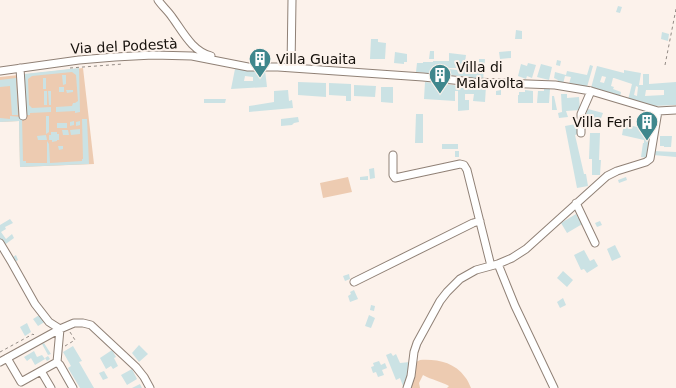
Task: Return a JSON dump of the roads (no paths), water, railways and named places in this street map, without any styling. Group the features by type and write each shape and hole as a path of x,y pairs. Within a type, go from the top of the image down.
{"street":[{"path":"158,0 192,45 204,54 222,59 231,64"},
{"path":"291,68 292,0"},
{"name":"Via del Podestà","path":"0,71 79,60 153,55 192,56 248,68 291,68 423,76 473,82 554,85 591,91 658,111 676,110"},
{"path":"20,68 23,116"},
{"path":"581,133 581,114 591,91"},
{"path":"407,388 411,376 414,352 417,343 440,301 447,292 460,279 476,270 495,265 512,258 526,249 607,176 617,171 646,162 650,159 658,111"},
{"path":"393,155 393,175 395,178 460,164 464,165 467,170 480,221 495,265 554,388"},
{"path":"576,203 595,243"},
{"path":"354,282 473,223 480,221"},
{"path":"0,243 35,304 49,322 60,329"},
{"path":"0,362 60,329 74,323 83,323 91,325 136,367 150,388"},
{"path":"57,362 60,329"},
{"path":"8,358 21,382 57,362"},
{"path":"57,362 60,364 73,388"},
{"path":"41,371 51,388"}],"place":[{"name":"Villa Guaita","path":"260,78"},
{"name":"Villa di Malavolta","path":"440,94"},
{"name":"Villa Feri","path":"647,142"}]}
